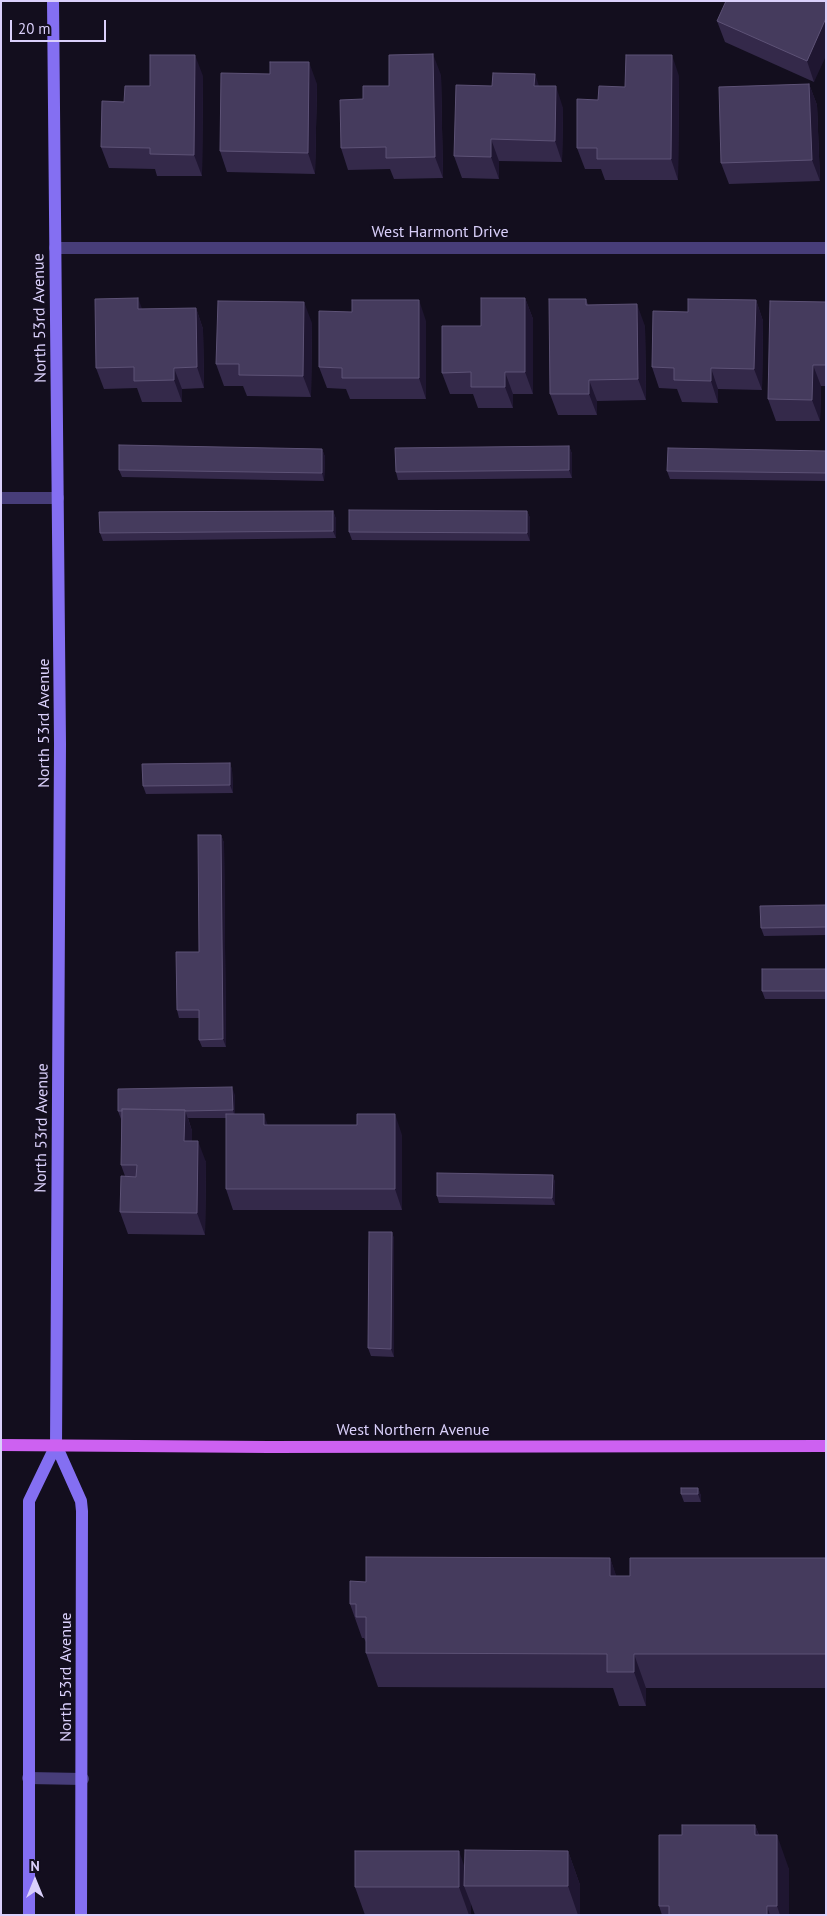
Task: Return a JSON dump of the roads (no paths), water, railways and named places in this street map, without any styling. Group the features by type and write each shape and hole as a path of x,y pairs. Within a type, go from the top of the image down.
{"main road":[{"name":"West Northern Avenue","path":"1,1445 269,1447 826,1446"}],"street":[{"name":"North 53rd Avenue","path":"53,1 60,754 56,1445 81,1501 82,1510 83,1779 81,1915"},
{"name":"West Harmont Drive","path":"55,248 826,248"},
{"path":"1,498 58,498"},
{"name":"North 53rd Avenue","path":"29,1915 29,1501 56,1445"},
{"path":"28,1778 83,1779"}]}
